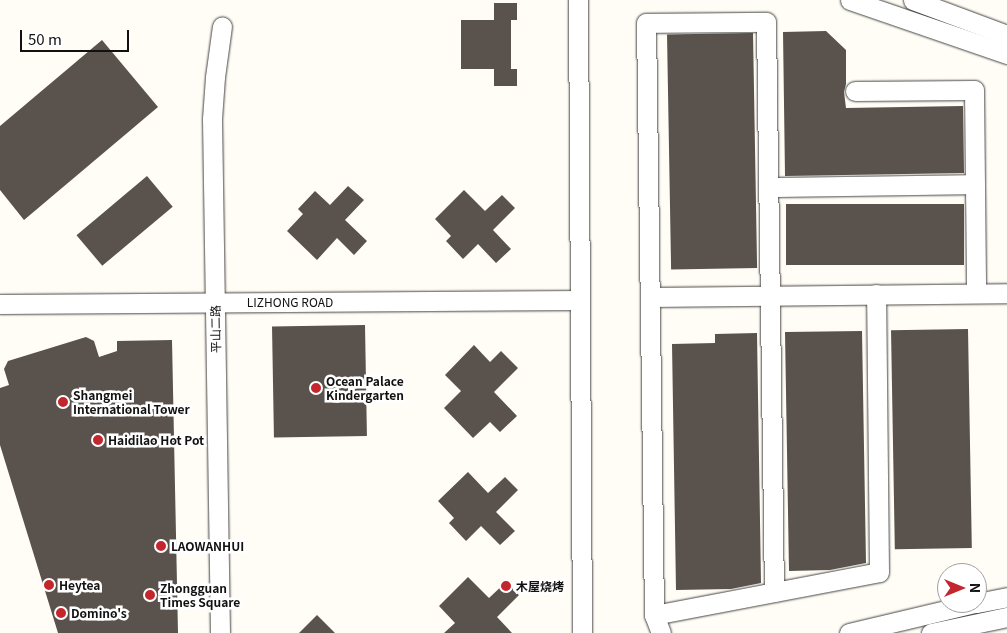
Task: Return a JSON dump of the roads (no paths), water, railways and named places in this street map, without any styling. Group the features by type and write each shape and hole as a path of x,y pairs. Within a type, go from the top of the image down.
{"street":[{"path":"578,0 582,633"},
{"path":"850,0 1007,54"},
{"path":"913,0 1007,35"},
{"path":"661,633 654,615 646,23 766,22 774,592"},
{"name":"平山二路","path":"220,633 212,119 215,77 222,26"},
{"path":"855,91 974,90 976,293"},
{"path":"768,186 975,184"},
{"path":"650,297 1007,293"},
{"path":"654,615 879,572 876,294"},
{"name":"LIZHONG ROAD","path":"0,304 580,300"},
{"path":"987,601 1007,597"},
{"path":"848,633 937,612"},
{"path":"931,633 1007,617"}],"place":[{"name":"Ocean Palace Kindergarten","path":"316,388"},
{"name":"Shangmei International Tower","path":"63,402"},
{"name":"Haidilao Hot Pot","path":"98,440"},
{"name":"LAOWANHUI","path":"161,546"},
{"name":"Heytea","path":"49,585"},
{"name":"木屋烧烤","path":"506,586"},
{"name":"Zhongguan Times Square","path":"150,595"},
{"name":"Domino's","path":"61,613"}]}
